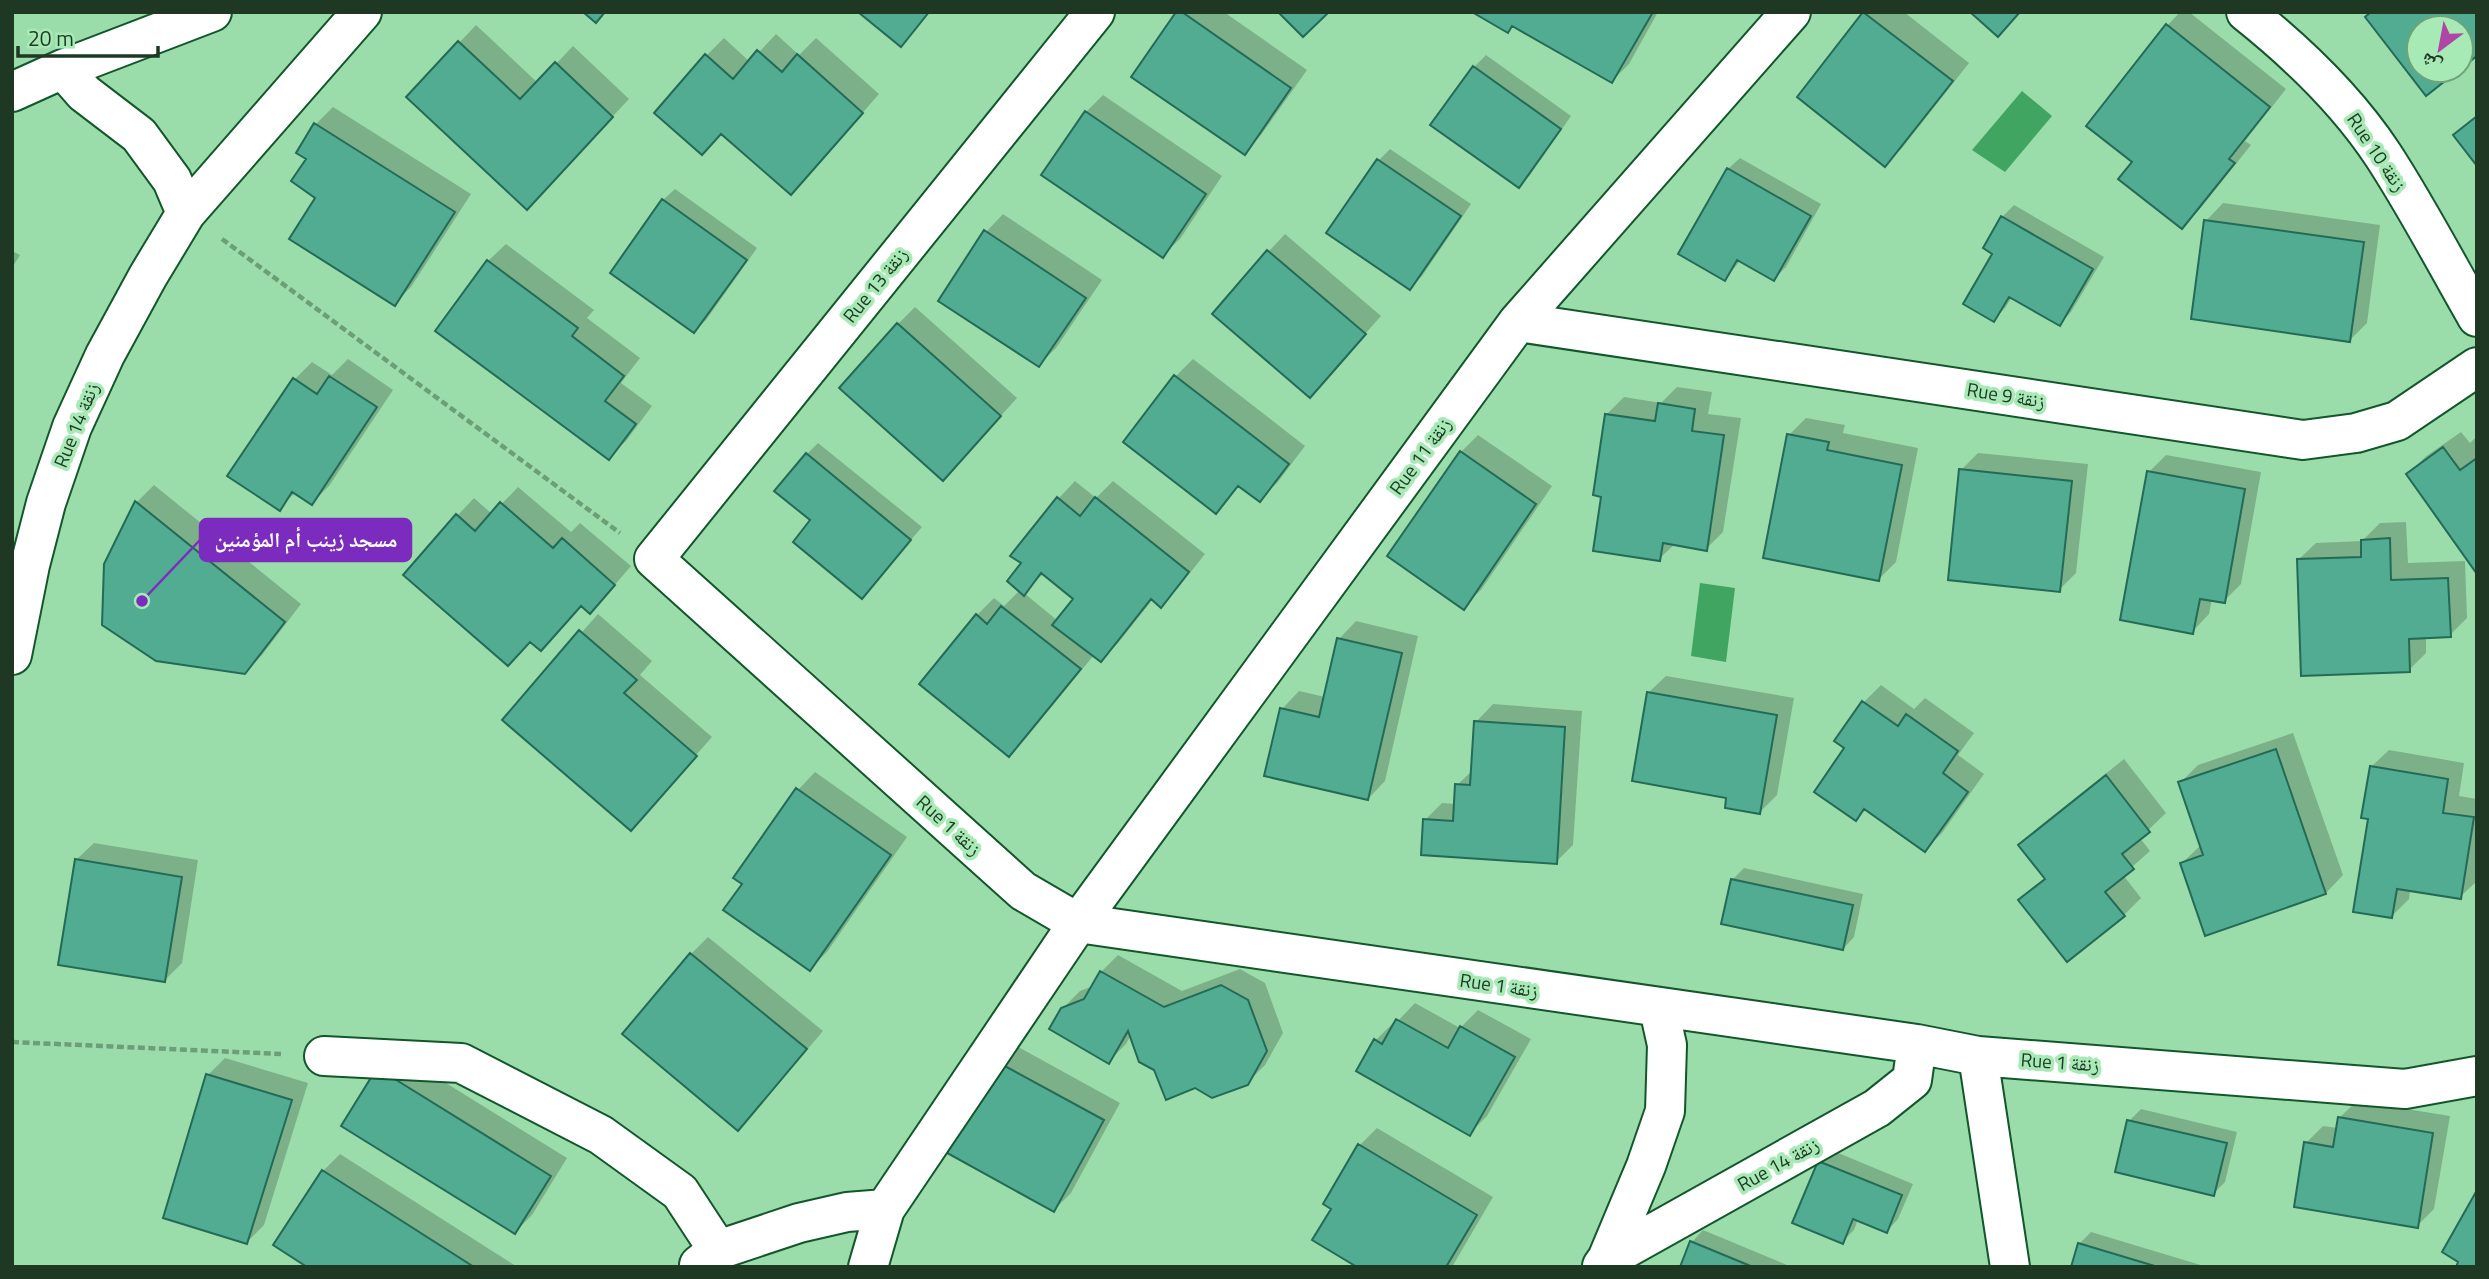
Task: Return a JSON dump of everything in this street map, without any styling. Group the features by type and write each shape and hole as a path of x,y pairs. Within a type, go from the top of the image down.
{"street":[{"path":"12,92 63,69 212,12"},
{"name":"Rue 14 زنقة","path":"12,655 46,503 72,427 105,355 148,276 186,213 362,12"},
{"name":"Rue 13 زنقة","path":"654,559 1095,12"},
{"name":"Rue 11 زنقة","path":"868,1267 885,1209 1078,923 1518,322 1791,12"},
{"name":"Rue 10 زنقة","path":"2246,12 2277,38 2346,107 2382,153 2477,317"},
{"path":"63,69 83,93 139,135 172,180 186,213"},
{"name":"Rue 9 زنقة","path":"1518,322 2303,440 2356,433 2397,421 2477,367"},
{"name":"Rue 1 زنقة","path":"654,559 1023,891 1078,923 1659,1009 1917,1044 1978,1056 2405,1089 2477,1076"},
{"name":"Rue 14 زنقة","path":"1604,1263 1646,1166 1665,1111 1667,1045 1659,1009"},
{"name":"Rue 14 زنقة","path":"1604,1263 1877,1108 1912,1080 1917,1044"},
{"path":"324,1056 461,1063 601,1135 680,1192 707,1258 799,1223 847,1212 885,1209"},
{"path":"1978,1056 2010,1267"}],"path":[{"path":"186,213 654,559"},
{"path":"12,1042 324,1056"}],"shaded area":[{"path":"2022,91 2052,116 2005,172 1972,150"},
{"path":"1700,583 1735,588 1726,662 1691,656"}],"building":[{"path":"583,12 605,12 596,23"},
{"path":"858,12 929,12 901,47"},
{"path":"1176,12 1182,12 1291,88 1245,155 1131,77"},
{"path":"1278,12 1329,12 1303,37"},
{"path":"1472,12 1653,12 1612,83 1512,26 1508,33"},
{"path":"1863,12 1953,81 1885,167 1797,97"},
{"path":"1970,12 2020,12 1998,37"},
{"path":"2371,12 2477,12 2477,56 2475,58 2475,14 2405,14 2405,69 2365,17"},
{"path":"2166,24 2270,107 2229,159 2235,163 2182,229 2118,179 2132,162 2086,126"},
{"path":"458,41 520,99 555,62 613,117 527,210 406,97"},
{"path":"757,50 782,72 797,54 863,113 791,195 721,134 702,155 654,113 705,54 733,79"},
{"path":"1473,66 1561,129 1519,188 1430,125"},
{"path":"2417,84 2441,84 2426,96"},
{"path":"1085,111 1206,194 1163,258 1041,175"},
{"path":"2477,116 2477,166 2453,135"},
{"path":"314,123 455,212 395,306 289,239 315,198 291,181 306,159 296,153"},
{"path":"1377,159 1461,216 1410,290 1326,233"},
{"path":"1727,168 1811,216 1774,281 1737,260 1725,281 1678,254"},
{"path":"662,199 747,260 694,333 610,273"},
{"path":"2001,216 2093,269 2060,326 2009,297 1994,322 1963,304 1992,254 1983,248"},
{"path":"2204,220 2364,242 2350,342 2191,319"},
{"path":"984,230 1086,298 1039,367 938,301"},
{"path":"1267,250 1366,334 1310,398 1212,314"},
{"path":"487,260 578,328 572,336 624,376 605,401 636,424 609,460 435,331"},
{"path":"897,323 1001,416 943,481 839,388"},
{"path":"1174,375 1289,464 1260,502 1238,486 1216,514 1123,442"},
{"path":"329,376 377,407 312,505 292,492 280,511 227,476 293,378 317,394"},
{"path":"1658,403 1695,409 1692,431 1724,435 1707,551 1663,543 1660,561 1593,551 1601,497 1593,495 1605,414 1655,421"},
{"path":"1787,434 1829,442 1827,450 1902,465 1879,581 1763,558"},
{"path":"2443,447 2460,470 2477,458 2477,574 2406,474"},
{"path":"1460,451 1536,504 1464,610 1387,556"},
{"path":"806,453 911,540 862,599 793,542 810,520 774,491"},
{"path":"1959,469 2072,481 2060,592 1948,580"},
{"path":"2147,471 2245,489 2225,603 2200,599 2193,634 2120,620"},
{"path":"1057,497 1080,516 1095,497 1189,572 1161,608 1151,599 1101,662 1052,625 1073,599 1041,573 1024,596 1007,581 1021,563 1010,556"},
{"path":"135,501 285,622 245,674 156,661 102,625 104,564"},
{"path":"500,502 553,548 562,538 615,585 590,614 581,606 541,651 530,642 508,666 403,575 456,514 475,531"},
{"path":"2390,538 2391,580 2448,578 2451,637 2409,639 2410,672 2301,676 2297,559 2361,557 2361,540"},
{"path":"1001,606 1081,669 1009,757 919,684 976,614 987,624"},
{"path":"579,630 637,680 624,693 697,756 631,831 502,720"},
{"path":"1337,638 1402,653 1368,800 1264,776 1280,708 1319,717"},
{"path":"1647,692 1777,715 1760,814 1725,808 1726,798 1632,781"},
{"path":"1862,701 1898,726 1906,714 1958,751 1943,773 1968,792 1925,852 1864,809 1856,821 1814,792 1844,748 1834,741"},
{"path":"1474,721 1565,727 1557,864 1421,855 1423,819 1453,821 1455,784 1470,785"},
{"path":"2276,749 2326,894 2205,936 2180,863 2203,855 2178,782"},
{"path":"2370,766 2448,779 2443,813 2474,817 2461,899 2397,889 2392,918 2353,912 2368,819 2361,818"},
{"path":"2106,775 2150,832 2122,854 2134,869 2105,892 2125,916 2067,962 2018,900 2045,879 2018,845"},
{"path":"796,788 891,855 810,971 723,910 742,884 733,878"},
{"path":"75,859 182,877 165,982 58,965"},
{"path":"1731,879 1853,905 1843,950 1721,924"},
{"path":"690,953 807,1049 738,1131 622,1034"},
{"path":"1100,971 1164,1007 1221,985 1248,1000 1267,1051 1248,1085 1212,1098 1195,1088 1166,1100 1154,1070 1139,1062 1128,1031 1109,1064 1049,1029 1061,1008 1084,999"},
{"path":"1396,1019 1448,1048 1460,1026 1515,1057 1470,1136 1356,1071 1374,1039 1382,1044"},
{"path":"990,1058 1104,1120 1054,1212 940,1149"},
{"path":"377,1068 551,1176 515,1234 341,1126"},
{"path":"206,1074 292,1100 247,1244 163,1218"},
{"path":"2338,1117 2433,1133 2418,1228 2294,1207 2304,1142 2333,1147"},
{"path":"2127,1120 2227,1143 2214,1196 2115,1172"},
{"path":"1358,1144 1477,1215 1446,1267 1357,1267 1312,1240 1331,1209 1323,1204"},
{"path":"1818,1161 1902,1195 1887,1233 1853,1219 1843,1244 1792,1223"},
{"path":"322,1170 474,1267 307,1267 273,1245"},
{"path":"2477,1190 2477,1267 2456,1267 2458,1262 2442,1252"},
{"path":"1690,1241 1753,1267 1680,1267"},
{"path":"2078,1243 2158,1267 2071,1267"}],"place":[{"name":"مسجد زينب أم المؤمنين","path":"142,601"}]}
